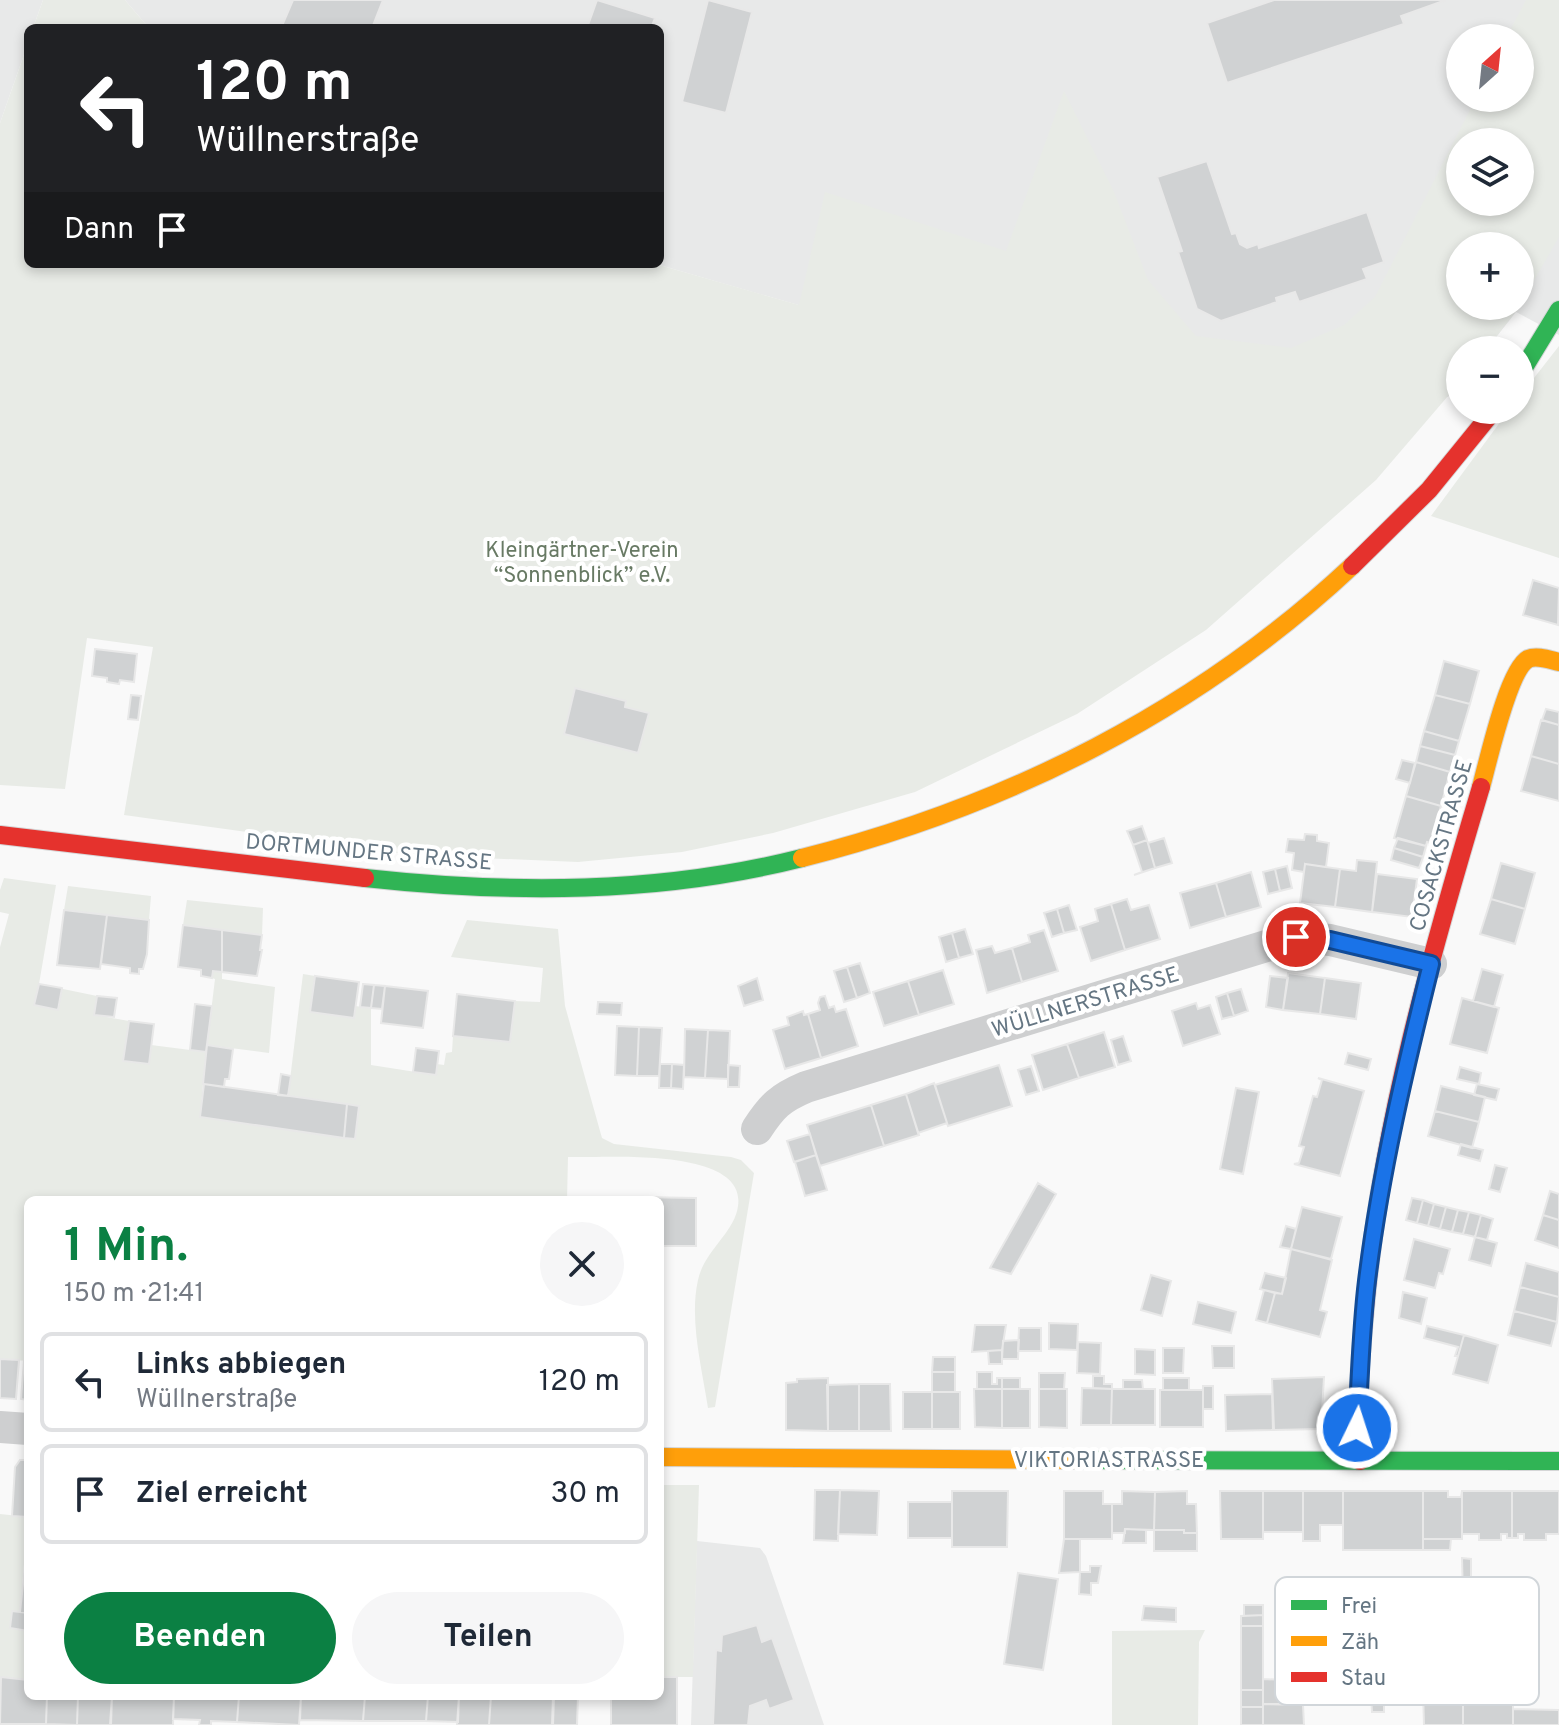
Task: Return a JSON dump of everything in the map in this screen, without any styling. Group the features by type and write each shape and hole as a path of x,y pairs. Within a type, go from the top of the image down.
{"street":[{"path":"1534,351 1559,310"},
{"name":"DORTMUNDER STRASSE","path":"0,835 439,886 561,889 604,888 740,872 898,832 976,805 1060,767 1133,728 1254,650 1309,606 1394,527 1482,424"},
{"name":"COSACKSTRASSE","path":"1360,1461 1357,1428 1366,1284 1399,1091 1431,964 1513,677 1526,660 1535,657 1559,662"},
{"name":"WÜLLNERSTRASSE","path":"757,1129 773,1105 784,1096 806,1087 1296,937 1330,940 1431,964"},
{"path":"0,1427 24,1429"},
{"name":"VIKTORIASTRASSE","path":"664,1457 1559,1461"}],"shaded area":[{"path":"0,0 43,0 34,24 24,24 24,54 0,123"},
{"path":"125,0 1559,0 1559,335 1531,320 1534,320 1534,232 1446,232 1446,320 1510,320 1497,336 1446,336 1446,397 978,357 664,266 664,24 146,24"},
{"path":"697,1541 760,1548 766,1556 824,1725 691,1725"}],"green space":[{"path":"43,0 125,0 146,24 34,24"},
{"name":"Kleingärtner-Verein “Sonnenblick” e.V.","path":"1526,0 1559,0 1559,237 1534,281 1534,232 1446,232 1446,320 1509,320 1497,336 1446,336 1446,398 1376,480 1206,630 1077,714 915,792 773,833 682,852 578,862 412,855 124,815 153,647 87,638 65,789 0,785 0,123 24,54 24,268 664,266 799,305 825,192 1006,251 1064,91 1114,192 1148,280 1196,336 1291,348 1344,325 1375,297 1446,157 1446,216 1534,216 1534,128 1461,128 1469,112 1534,112 1534,24 1513,24"},
{"path":"1559,346 1559,558 1431,516 1499,424 1534,424 1534,378"},
{"path":"4,878 56,885 39,984 97,996 95,1015 129,1021 124,1060 151,1045 206,1052 200,1117 355,1139 359,1106 288,1096 303,974 315,976 311,1012 353,1018 355,1006 371,1008 371,1065 435,1075 437,1064 444,1065 446,1053 452,1052 453,1036 510,1042 515,1001 540,1002 543,968 451,957 467,920 558,929 565,1006 602,1138 614,1144 731,1157 741,1160 754,1173 715,1407 708,1408 697,1344 696,1295 706,1260 736,1215 735,1187 720,1173 698,1164 670,1159 568,1157 567,1196 24,1196 24,1361 0,1359 0,947 9,914 0,912 0,890"},
{"path":"68,886 151,896 149,920 64,910"},
{"path":"187,900 263,908 262,935 183,925"},
{"path":"213,971 222,972 222,979 275,987 269,1053 207,1045 215,979 212,978"},
{"path":"664,1485 699,1485 693,1677 664,1677"},
{"path":"0,1514 24,1517 20,1612 12,1612 10,1628 24,1630 24,1680 0,1677"},
{"path":"1205,1630 1199,1642 1198,1725 1112,1725 1112,1631"}],"building":[{"path":"293,0 383,0 374,24 283,24"},
{"path":"597,0 655,18 653,24 588,24"},
{"path":"708,0 752,12 726,113 682,102"},
{"path":"1274,0 1446,0 1401,16 1404,24 1227,83 1207,23"},
{"path":"1207,161 1232,234 1236,233 1240,244 1247,248 1258,244 1259,248 1367,212 1384,262 1363,269 1367,279 1299,302 1295,292 1276,298 1277,302 1221,321 1197,309 1178,252 1182,251 1157,177"},
{"path":"1533,580 1559,588 1558,625 1523,615"},
{"path":"95,649 137,654 134,682 120,680 119,684 92,676"},
{"path":"1444,661 1479,671 1470,704 1435,695"},
{"path":"575,688 626,701 625,707 649,713 638,753 564,734"},
{"path":"131,695 141,696 138,720 128,719"},
{"path":"1435,695 1470,704 1459,741 1424,731"},
{"path":"1546,709 1559,712 1559,725 1542,720"},
{"path":"1541,720 1559,725 1559,764 1531,756"},
{"path":"1424,731 1459,741 1455,755 1420,746"},
{"path":"1420,746 1455,755 1450,772 1416,762"},
{"path":"1531,756 1559,764 1559,801 1521,791"},
{"path":"1402,760 1415,763 1410,783 1396,779"},
{"path":"1416,762 1450,772 1441,806 1406,796"},
{"path":"1406,796 1441,806 1431,843 1427,842 1426,846 1394,838"},
{"path":"1142,826 1147,840 1133,845 1127,831"},
{"path":"1305,834 1317,835 1317,841 1329,843 1326,867 1305,864 1304,872 1292,870 1294,853 1286,852 1288,839 1304,840"},
{"path":"1164,838 1172,863 1155,868 1148,843"},
{"path":"1398,838 1426,846 1423,857 1394,848"},
{"path":"1147,840 1155,868 1134,875 1142,872 1133,845"},
{"path":"1394,848 1423,857 1419,868 1391,860"},
{"path":"1357,860 1377,862 1372,912 1335,907 1340,869 1356,871"},
{"path":"1501,863 1535,873 1525,909 1491,899"},
{"path":"1305,864 1340,869 1335,907 1300,903"},
{"path":"1287,866 1292,888 1280,891 1275,869"},
{"path":"1275,869 1280,891 1268,894 1263,872"},
{"path":"1251,872 1261,907 1226,917 1216,883"},
{"path":"1377,874 1417,879 1412,917 1372,912"},
{"path":"1216,883 1226,917 1190,928 1180,893"},
{"path":"1127,899 1131,910 1149,905 1160,939 1125,950 1111,904"},
{"path":"1491,899 1525,909 1515,944 1480,934"},
{"path":"1111,904 1125,950 1091,961 1080,927 1098,921 1095,909"},
{"path":"1069,905 1077,930 1064,933 1057,909"},
{"path":"1057,909 1064,933 1052,937 1044,913"},
{"path":"64,910 107,915 100,969 57,965"},
{"path":"107,915 149,920 147,954 139,974 130,973 130,968 101,964"},
{"path":"183,925 222,930 222,972 213,971 212,978 201,976 201,970 178,967"},
{"path":"965,929 973,954 959,958 952,933"},
{"path":"222,930 262,935 257,976 222,972"},
{"path":"1044,930 1058,971 1022,982 1012,948 1030,942 1028,935"},
{"path":"952,933 959,958 946,962 939,937"},
{"path":"992,946 995,953 1012,948 1022,982 987,993 976,950"},
{"path":"860,963 870,993 857,998 847,967"},
{"path":"847,967 857,998 844,1002 834,971"},
{"path":"1482,969 1503,975 1494,1007 1473,1001"},
{"path":"943,970 954,1004 919,1015 908,981"},
{"path":"1288,973 1325,978 1320,1014 1283,1010"},
{"path":"315,976 359,982 354,1018 310,1012"},
{"path":"1270,976 1288,978 1283,1010 1266,1007"},
{"path":"757,978 763,1000 744,1006 738,986"},
{"path":"1325,978 1361,983 1356,1019 1320,1014"},
{"path":"908,981 919,1015 884,1026 873,992"},
{"path":"39,984 62,988 58,1010 34,1005"},
{"path":"363,984 374,985 371,1008 360,1007"},
{"path":"374,985 385,986 382,1009 371,1008"},
{"path":"385,986 428,991 423,1028 381,1023"},
{"path":"1241,989 1248,1011 1234,1016 1227,993"},
{"path":"1227,993 1234,1016 1222,1019 1216,997"},
{"path":"457,994 515,1001 510,1042 453,1036"},
{"path":"97,996 117,998 114,1017 94,1015"},
{"path":"825,996 829,1008 834,1006 836,1012 846,1009 858,1046 821,1058 808,1014 820,1010 820,997"},
{"path":"1462,998 1499,1008 1487,1053 1450,1044"},
{"path":"598,1002 622,1003 621,1015 597,1014"},
{"path":"1196,1003 1198,1009 1210,1005 1220,1034 1183,1046 1172,1011"},
{"path":"195,1004 212,1006 206,1052 190,1050"},
{"path":"803,1011 804,1015 808,1014 821,1058 785,1069 773,1030 789,1025 787,1017"},
{"path":"129,1021 154,1024 149,1064 123,1061"},
{"path":"617,1026 639,1027 637,1076 615,1075"},
{"path":"639,1027 662,1028 659,1076 637,1076"},
{"path":"685,1029 708,1030 705,1078 684,1077"},
{"path":"708,1030 730,1031 728,1079 705,1078"},
{"path":"1104,1032 1115,1067 1079,1078 1067,1044"},
{"path":"1123,1036 1131,1061 1118,1065 1111,1040"},
{"path":"1067,1044 1079,1078 1043,1090 1032,1055"},
{"path":"207,1045 233,1049 229,1079 225,1079 224,1087 203,1084"},
{"path":"416,1048 439,1051 436,1075 413,1072"},
{"path":"1348,1053 1371,1059 1368,1070 1345,1064"},
{"path":"660,1064 672,1064 671,1088 659,1088"},
{"path":"672,1064 684,1065 683,1089 671,1088"},
{"path":"728,1065 740,1066 739,1087 728,1087"},
{"path":"999,1065 1012,1106 948,1126 935,1085"},
{"path":"1031,1066 1039,1091 1026,1095 1018,1070"},
{"path":"1460,1067 1481,1073 1479,1084 1457,1079"},
{"path":"281,1074 291,1076 288,1096 278,1095"},
{"path":"1318,1078 1364,1091 1340,1176 1294,1164 1299,1163 1304,1147 1299,1146 1313,1096 1317,1097 1322,1080"},
{"path":"934,1083 947,1123 918,1133 906,1094"},
{"path":"204,1084 347,1104 344,1138 200,1117"},
{"path":"1477,1084 1499,1089 1496,1100 1474,1095"},
{"path":"1441,1086 1485,1097 1479,1122 1435,1111"},
{"path":"1236,1088 1259,1092 1243,1174 1220,1169"},
{"path":"906,1094 919,1135 884,1146 871,1105"},
{"path":"347,1104 359,1106 355,1139 344,1138"},
{"path":"871,1105 884,1146 820,1166 807,1125"},
{"path":"1435,1111 1479,1122 1472,1148 1428,1136"},
{"path":"810,1134 816,1155 794,1162 787,1141"},
{"path":"1461,1144 1483,1150 1480,1161 1458,1155"},
{"path":"816,1155 827,1190 805,1196 795,1162"},
{"path":"1495,1165 1507,1168 1500,1192 1489,1189"},
{"path":"1038,1183 1056,1194 1011,1274 990,1268"},
{"path":"1550,1191 1559,1194 1559,1220 1543,1215"},
{"path":"664,1197 696,1198 696,1246 664,1246"},
{"path":"1412,1198 1423,1200 1417,1223 1406,1220"},
{"path":"1423,1200 1434,1204 1428,1226 1417,1223"},
{"path":"1434,1204 1446,1207 1440,1229 1428,1226"},
{"path":"1302,1207 1342,1217 1331,1259 1291,1249"},
{"path":"1446,1207 1458,1210 1452,1232 1440,1229"},
{"path":"1458,1210 1469,1212 1463,1234 1452,1232"},
{"path":"1469,1212 1481,1215 1475,1237 1463,1234"},
{"path":"1481,1215 1493,1219 1487,1240 1475,1237"},
{"path":"1543,1215 1559,1220 1559,1248 1535,1240"},
{"path":"1286,1226 1296,1229 1291,1249 1280,1247"},
{"path":"1475,1237 1497,1243 1491,1266 1469,1260"},
{"path":"1414,1239 1450,1249 1443,1274 1439,1273 1435,1288 1404,1280"},
{"path":"1291,1249 1332,1260 1320,1310 1327,1312 1320,1337 1267,1323 1275,1293 1282,1294"},
{"path":"1526,1263 1559,1272 1559,1297 1520,1287"},
{"path":"1265,1273 1286,1278 1282,1294 1260,1289"},
{"path":"1151,1275 1171,1281 1162,1316 1141,1310"},
{"path":"1520,1287 1559,1297 1557,1322 1514,1311"},
{"path":"1264,1290 1275,1293 1267,1323 1256,1320"},
{"path":"1403,1292 1427,1298 1421,1324 1399,1318"},
{"path":"1198,1302 1236,1312 1231,1333 1193,1324"},
{"path":"1514,1311 1557,1322 1551,1346 1508,1335"},
{"path":"1049,1323 1078,1324 1077,1350 1049,1349"},
{"path":"975,1325 1006,1325 1002,1350 972,1352"},
{"path":"1427,1326 1464,1335 1458,1356 1455,1356 1458,1347 1424,1338"},
{"path":"1019,1328 1041,1328 1041,1351 1018,1351"},
{"path":"1464,1335 1498,1345 1488,1383 1453,1374"},
{"path":"1019,1340 1018,1359 1002,1359 1003,1341"},
{"path":"1078,1342 1101,1343 1100,1374 1077,1373"},
{"path":"1212,1346 1234,1346 1234,1368 1213,1368"},
{"path":"1163,1348 1184,1348 1183,1373 1163,1373"},
{"path":"1135,1349 1155,1350 1155,1375 1135,1374"},
{"path":"1002,1350 1002,1364 989,1364 988,1351"},
{"path":"933,1357 955,1357 955,1372 932,1372"},
{"path":"0,1359 19,1360 16,1399 0,1398"},
{"path":"24,1361 24,1399 21,1399"},
{"path":"932,1372 955,1372 955,1392 932,1392"},
{"path":"977,1372 992,1372 992,1384 997,1384 997,1378 1002,1378 1002,1389 977,1389"},
{"path":"1039,1373 1065,1373 1064,1389 1039,1389"},
{"path":"1093,1376 1104,1376 1104,1384 1112,1384 1112,1389 1093,1388"},
{"path":"1324,1377 1321,1429 1274,1430 1272,1379"},
{"path":"828,1378 828,1431 786,1430 786,1383 797,1382 797,1379"},
{"path":"1002,1378 1020,1378 1020,1389 1002,1389"},
{"path":"1163,1378 1189,1378 1189,1390 1163,1390"},
{"path":"1123,1380 1142,1380 1143,1389 1123,1389"},
{"path":"859,1384 859,1431 828,1431 827,1385"},
{"path":"859,1384 890,1384 891,1431 859,1431"},
{"path":"1203,1386 1213,1386 1213,1409 1203,1409"},
{"path":"1082,1388 1112,1389 1111,1425 1081,1425"},
{"path":"974,1389 1002,1389 1002,1428 975,1427"},
{"path":"1002,1389 1030,1389 1030,1428 1002,1428"},
{"path":"1039,1389 1067,1389 1067,1428 1039,1427"},
{"path":"1112,1389 1155,1389 1155,1425 1111,1425"},
{"path":"1160,1390 1203,1390 1203,1427 1160,1427"},
{"path":"903,1392 932,1392 932,1429 903,1429"},
{"path":"932,1392 960,1392 960,1429 932,1429"},
{"path":"1272,1394 1273,1430 1226,1431 1225,1395"},
{"path":"20,1460 24,1460 24,1517 12,1516 15,1467"},
{"path":"815,1490 840,1490 838,1541 814,1540"},
{"path":"840,1490 879,1491 877,1535 838,1534"},
{"path":"952,1491 1008,1491 1007,1547 952,1547"},
{"path":"1064,1491 1103,1491 1103,1504 1112,1504 1112,1539 1064,1539"},
{"path":"1122,1491 1155,1492 1154,1530 1125,1529 1125,1533 1112,1533 1112,1504 1122,1504"},
{"path":"1187,1491 1187,1504 1196,1504 1197,1533 1154,1530 1155,1492"},
{"path":"1220,1491 1263,1491 1263,1539 1221,1539"},
{"path":"1263,1491 1303,1491 1303,1532 1263,1532"},
{"path":"1303,1491 1343,1491 1343,1525 1320,1525 1320,1541 1303,1541"},
{"path":"1343,1491 1423,1491 1423,1550 1343,1550"},
{"path":"1423,1491 1448,1491 1448,1497 1461,1497 1462,1491 1462,1539 1423,1539"},
{"path":"1462,1491 1512,1491 1512,1538 1501,1534 1501,1540 1479,1540 1479,1534 1462,1534"},
{"path":"1512,1491 1559,1491 1559,1534 1546,1534 1546,1540 1524,1540 1524,1534 1512,1538"},
{"path":"908,1502 952,1502 952,1538 908,1538"},
{"path":"1125,1529 1146,1530 1146,1543 1123,1543"},
{"path":"1154,1530 1197,1533 1197,1551 1154,1551"},
{"path":"1064,1539 1080,1539 1080,1572 1059,1573"},
{"path":"1423,1539 1451,1539 1450,1550 1423,1550"},
{"path":"1462,1558 1471,1559 1471,1577 1462,1577"},
{"path":"1090,1566 1101,1566 1098,1583 1091,1583 1091,1595 1079,1594 1080,1572 1090,1572"},
{"path":"1018,1573 1058,1579 1043,1670 1004,1664"},
{"path":"24,1576 24,1612 20,1612"},
{"path":"1244,1605 1263,1605 1263,1615 1244,1616"},
{"path":"1144,1606 1176,1608 1176,1622 1142,1620"},
{"path":"12,1611 24,1612 24,1630 10,1628"},
{"path":"1263,1615 1263,1626 1241,1626 1241,1616"},
{"path":"757,1625 762,1642 772,1638 794,1700 769,1709 766,1700 750,1706 748,1725 713,1725 716,1650 721,1651 722,1635"},
{"path":"1241,1626 1263,1626 1263,1690 1241,1690"},
{"path":"1,1677 24,1680 24,1700 47,1700 46,1724 0,1724"},
{"path":"664,1677 677,1677 677,1725 611,1725 611,1700 664,1700"},
{"path":"1263,1679 1275,1680 1275,1704 1263,1704"},
{"path":"1241,1690 1263,1690 1263,1707 1241,1707"},
{"path":"47,1700 78,1700 77,1725 46,1724"},
{"path":"78,1700 112,1700 110,1725 77,1725"},
{"path":"112,1700 174,1700 173,1725 111,1725"},
{"path":"174,1700 239,1700 237,1722 211,1721 211,1725 199,1725 200,1720 173,1719"},
{"path":"239,1700 301,1700 299,1725 237,1722"},
{"path":"301,1700 365,1700 363,1721 300,1720"},
{"path":"365,1700 428,1700 426,1721 363,1721"},
{"path":"428,1700 459,1700 458,1722 426,1721"},
{"path":"459,1700 491,1700 489,1725 457,1725"},
{"path":"491,1700 553,1700 552,1725 489,1725"},
{"path":"554,1700 578,1700 577,1725 553,1725"},
{"path":"1263,1704 1303,1705 1304,1725 1263,1725"},
{"path":"1372,1705 1384,1705 1384,1712 1372,1712"},
{"path":"1423,1705 1463,1705 1463,1725 1424,1725"},
{"path":"1463,1705 1513,1705 1513,1725 1463,1725"},
{"path":"1241,1707 1263,1707 1263,1725 1241,1725"},
{"path":"1513,1709 1559,1710 1559,1725 1513,1725"}],"traffic: fast":[{"path":"1534,351 1559,310"},
{"path":"365,878 475,887 585,888 694,879 802,858"},
{"path":"1076,1460 1559,1461"}],"traffic: slow":[{"path":"802,858 953,811 1026,781 1096,747 1230,665 1292,618 1352,566"},
{"path":"1481,787 1506,698 1521,667 1532,658 1559,662"},
{"path":"664,1457 1076,1460"}],"traffic: jam":[{"path":"1352,566 1429,490 1483,424"},
{"path":"1360,1461 1358,1399 1362,1338 1384,1167 1427,976 1481,787"},
{"path":"0,835 365,878"}],"route":[{"path":"1296,937 1330,940 1431,964 1399,1091 1379,1202 1366,1284 1357,1428"}]}
